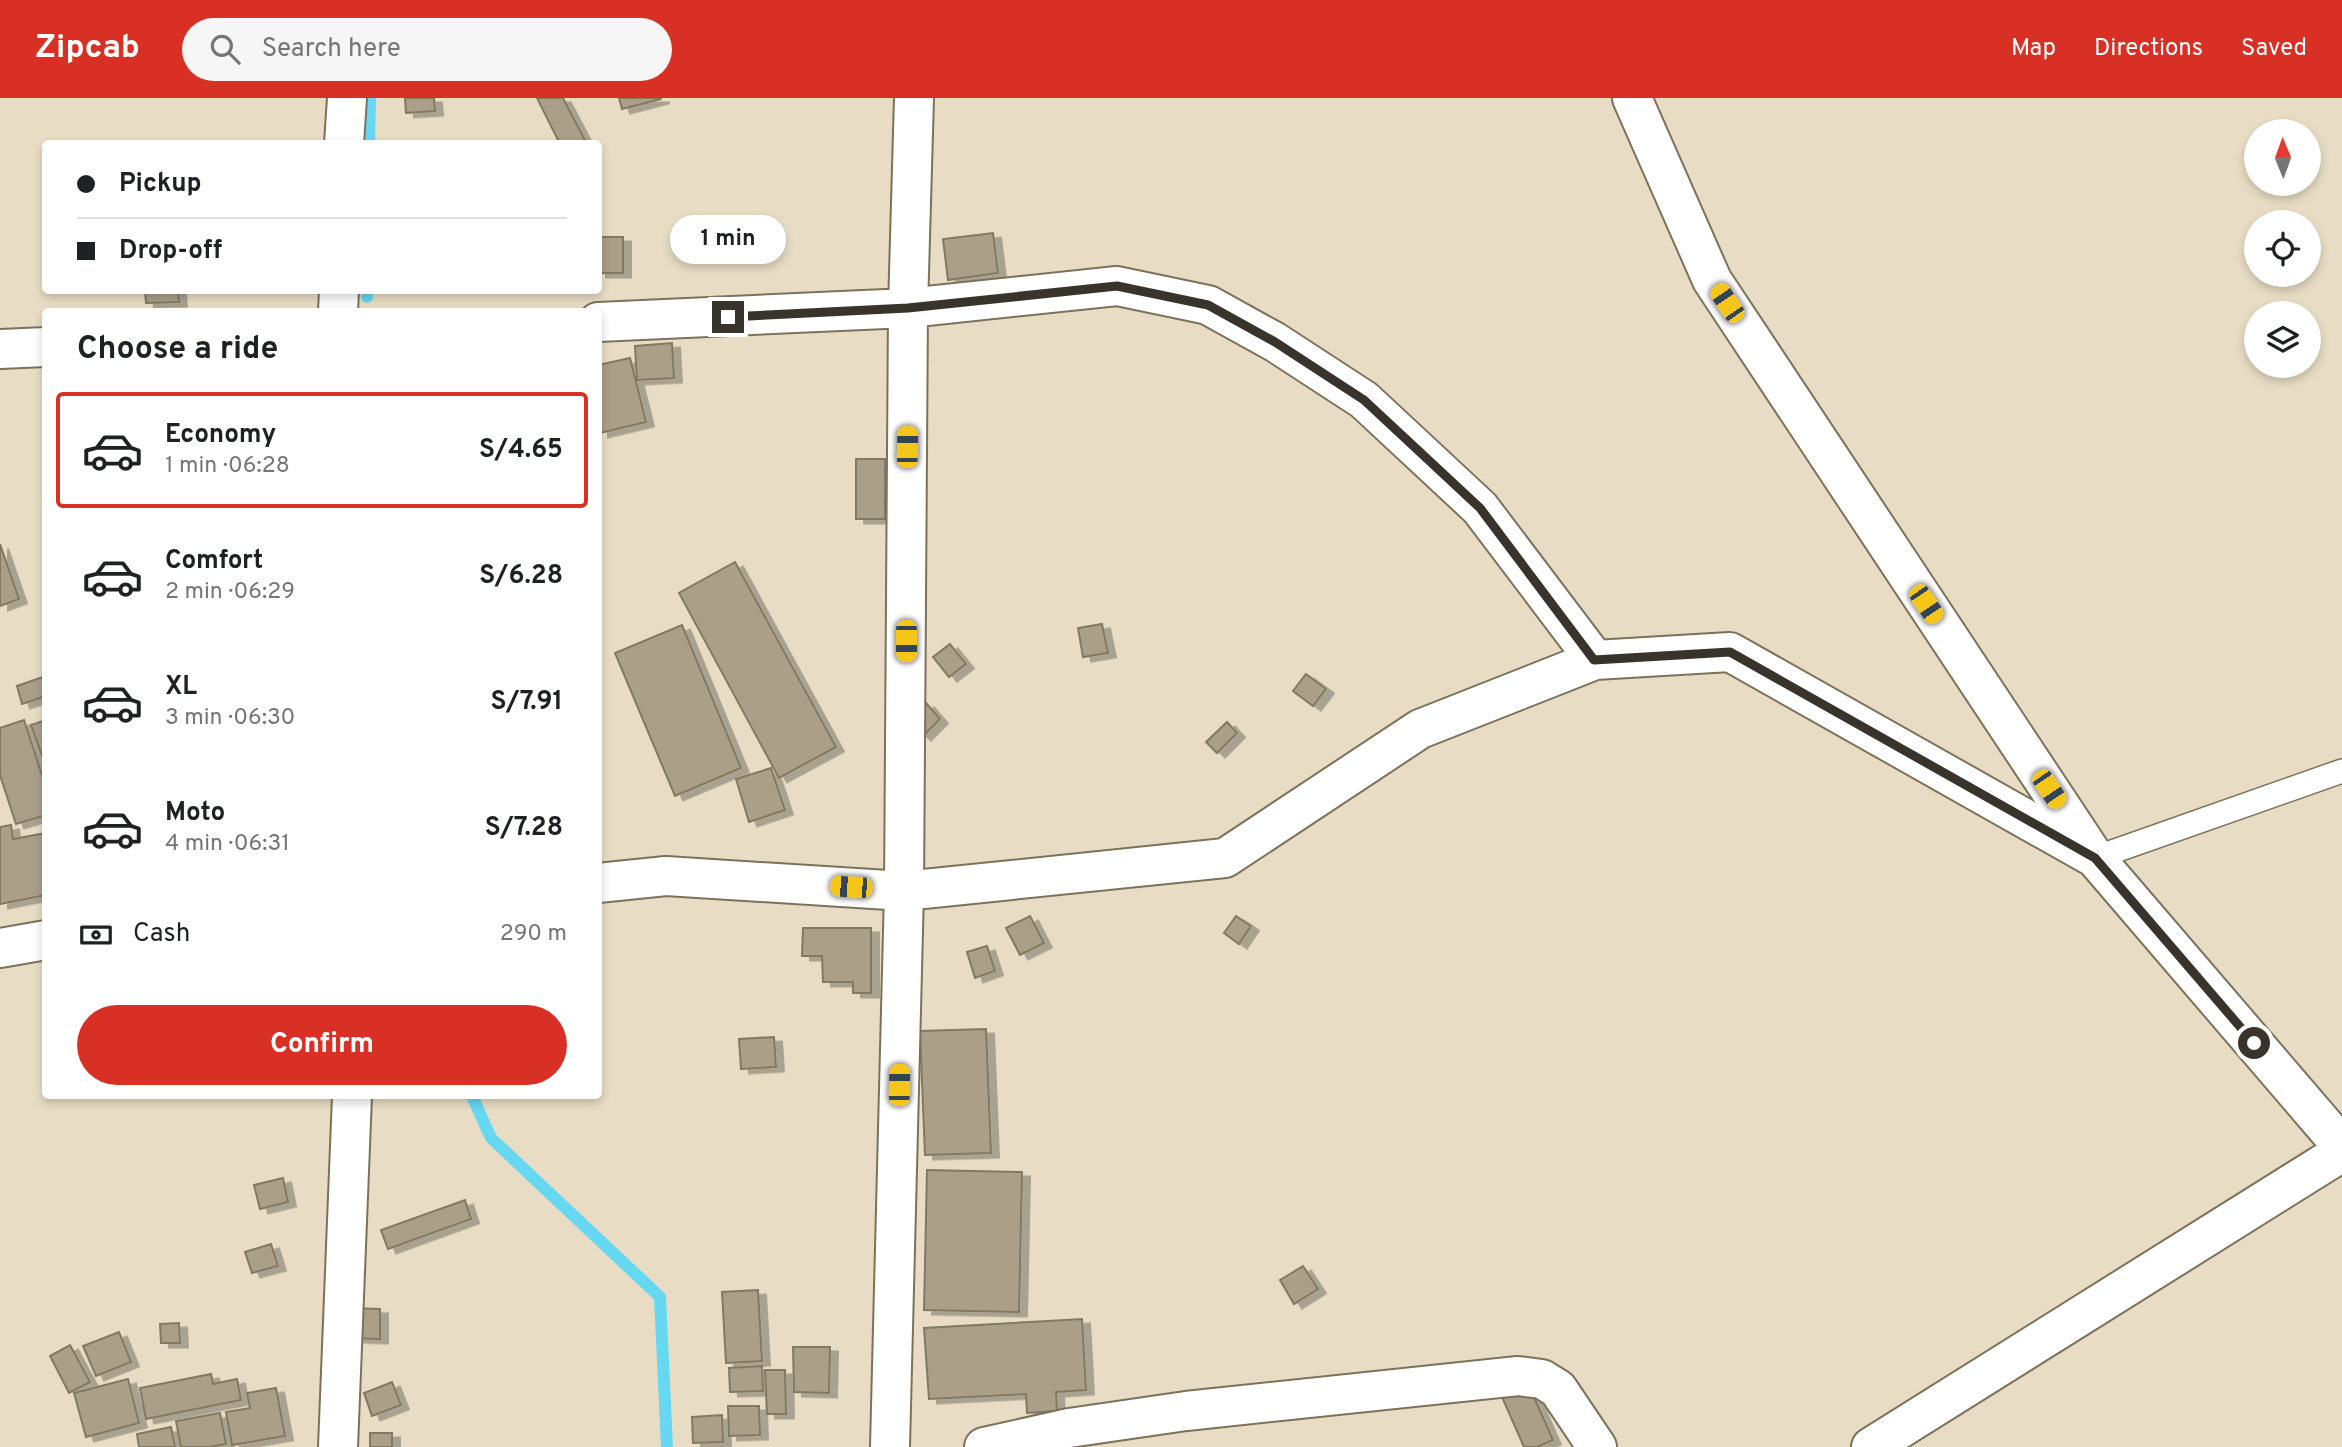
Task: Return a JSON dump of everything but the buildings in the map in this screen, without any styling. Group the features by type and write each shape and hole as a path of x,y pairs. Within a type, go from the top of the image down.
{"street":[{"path":"344,140 347,98"},
{"path":"890,1447 904,891 908,308 914,98"},
{"path":"1633,98 1712,280 2095,858 2342,1146"},
{"path":"602,322 908,308 1117,286 1208,305 1275,342 1364,400 1480,508 1594,660"},
{"path":"0,349 42,347"},
{"path":"602,883 666,876 904,891 1224,858 1420,729 1594,660 1730,652 2095,858"},
{"path":"0,948 42,941"},
{"path":"338,1447 352,1099"},
{"path":"1871,1447 2342,1153"},
{"path":"984,1447 1069,1428 1186,1411 1518,1376 1542,1379 1558,1389 1597,1447"}],"lane":[{"path":"2095,858 2342,771"}],"waterway":[{"path":"369,140 370,98"},
{"path":"473,1099 491,1138 660,1297 667,1447"}],"route":[{"path":"728,317 908,308 1117,286 1208,305 1275,342 1364,400 1480,508 1594,660 1730,652 2095,858 2254,1043"}]}
